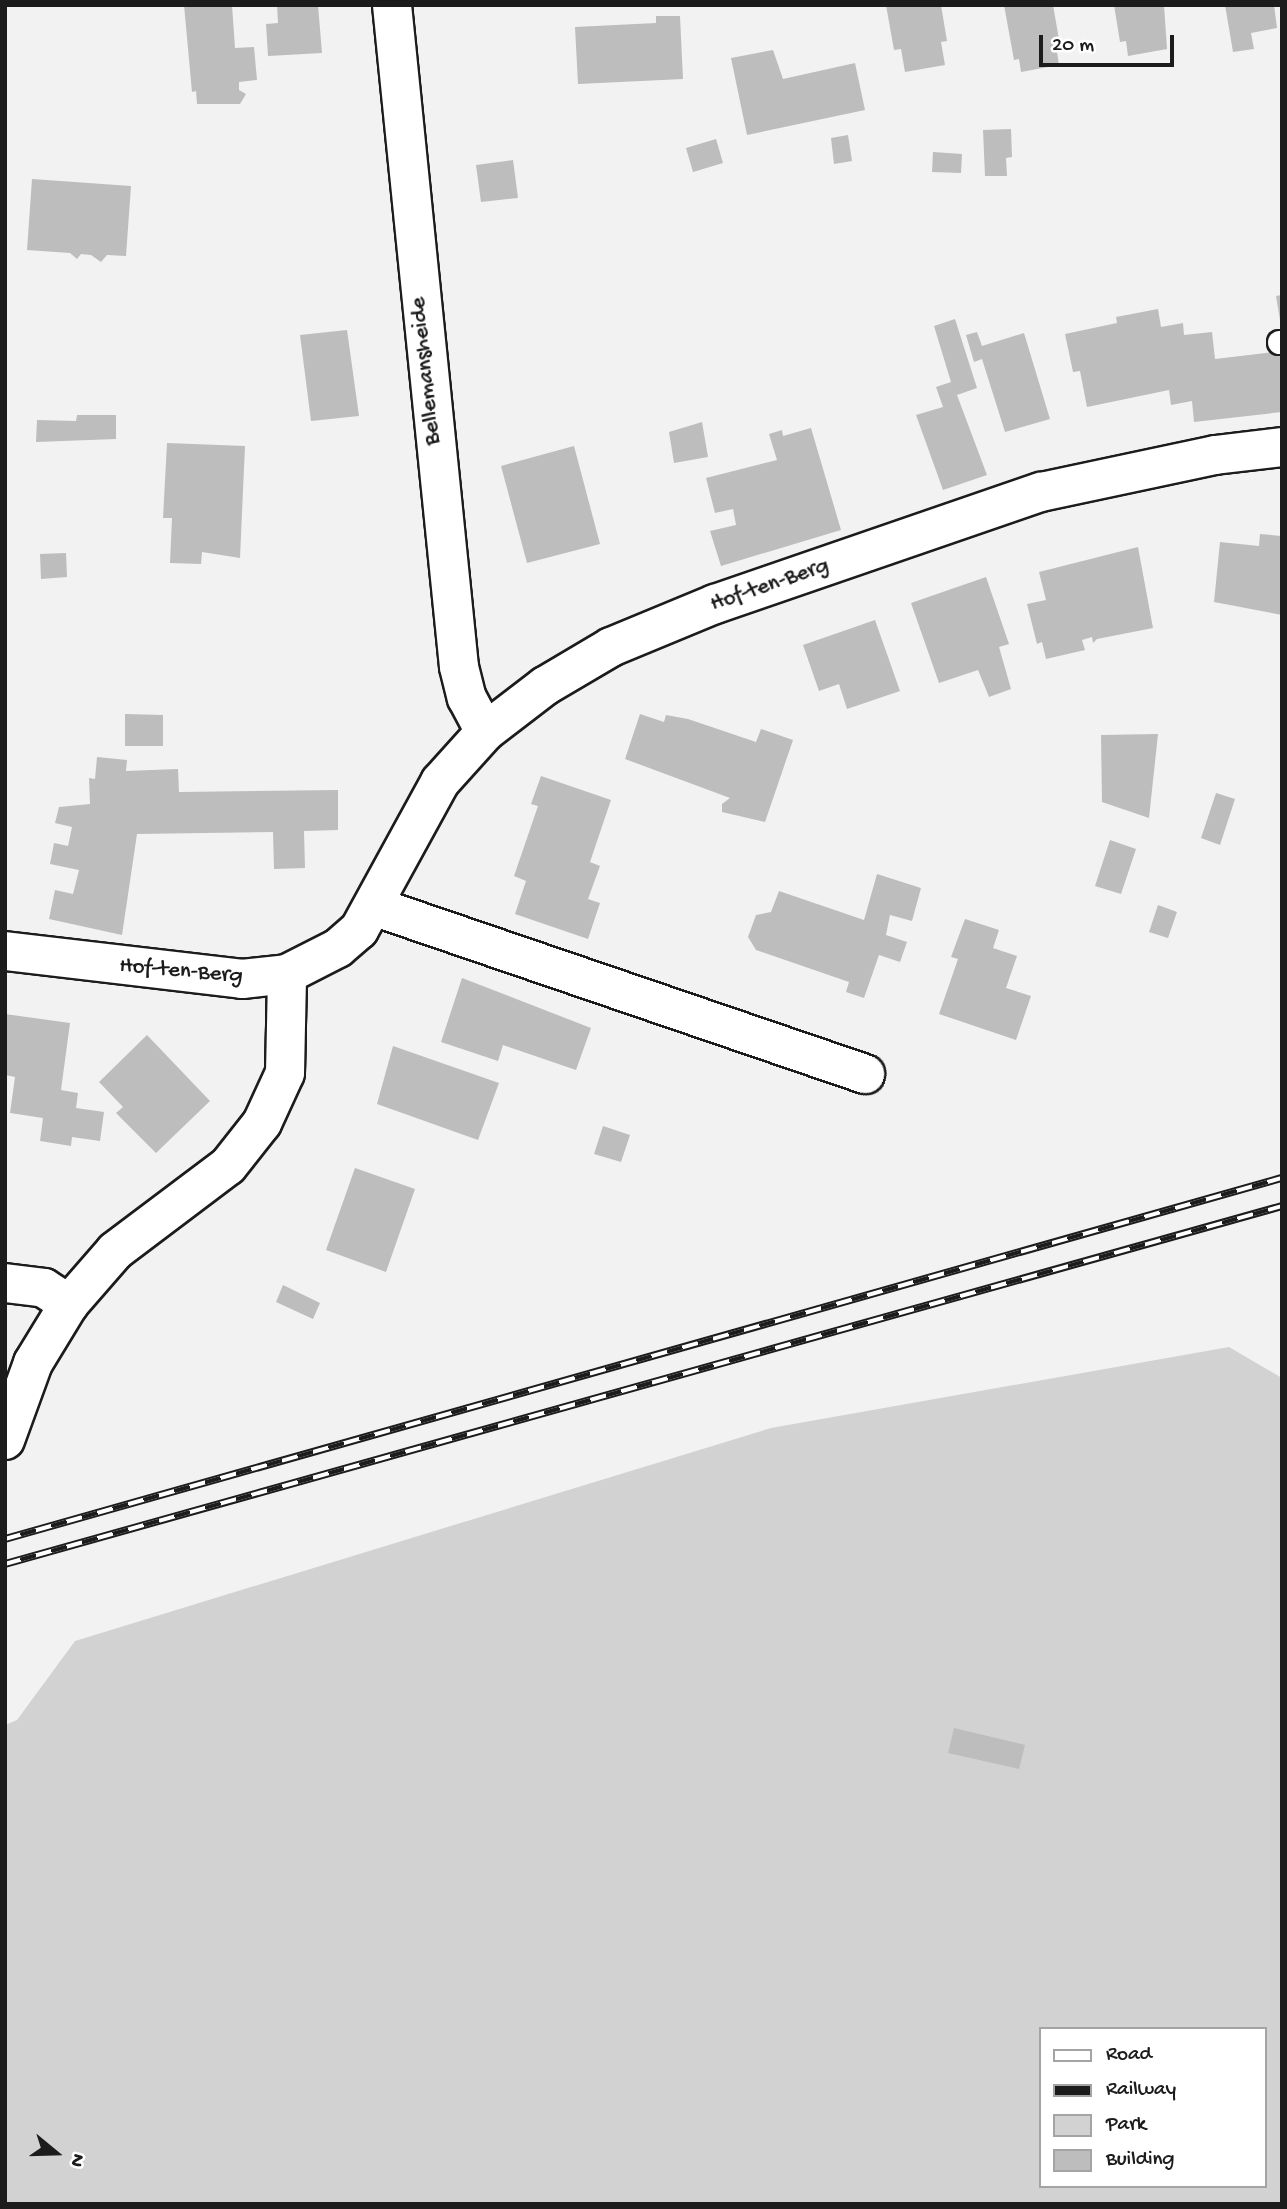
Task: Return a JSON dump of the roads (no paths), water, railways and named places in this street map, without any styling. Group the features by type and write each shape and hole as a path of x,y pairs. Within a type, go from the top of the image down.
{"street":[{"name":"Bellemansheide","path":"392,5 459,667 467,698 485,732"},
{"name":"Hof-ten-Berg","path":"5,951 242,979 287,974 338,948 376,907 440,782 485,732 545,685 611,647 715,604 1041,492 1215,455 1282,447"},
{"path":"376,907 865,1074"},
{"path":"5,1440 33,1363 69,1304 116,1251 228,1166 262,1124 285,1073 287,974"},
{"path":"5,1283 44,1288 69,1304"}],"railway":[{"path":"5,1539 1282,1178"},
{"path":"5,1564 1282,1206"}]}
